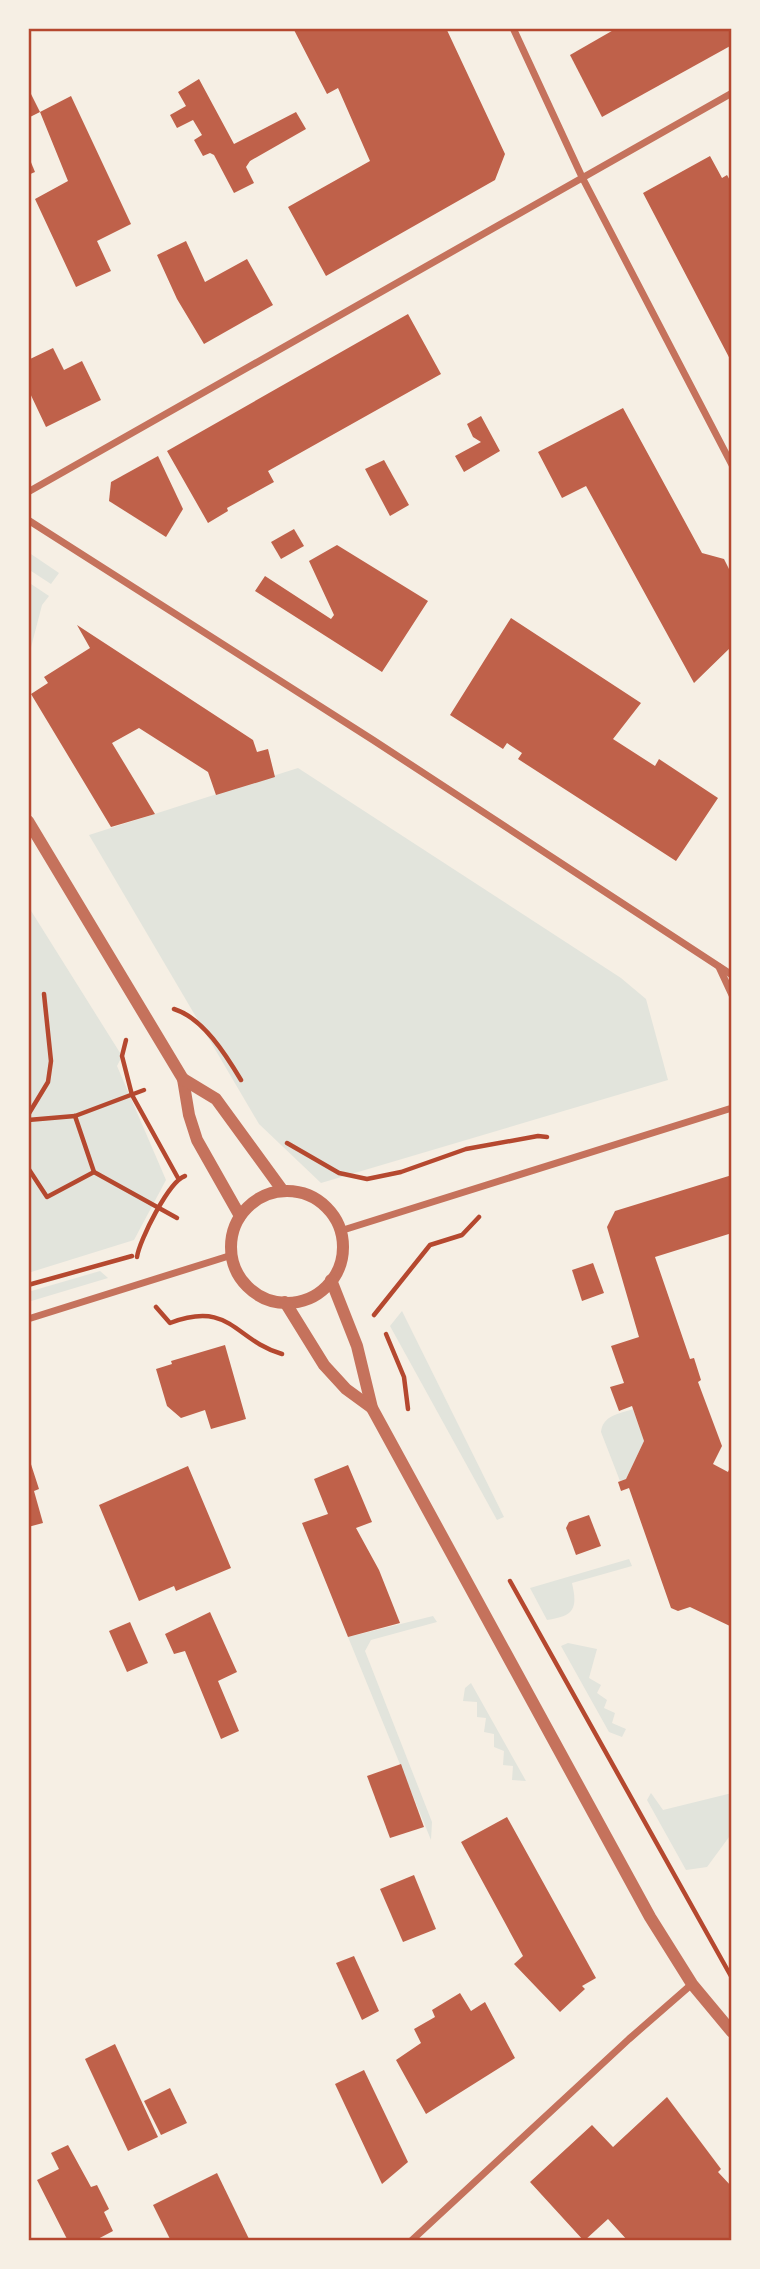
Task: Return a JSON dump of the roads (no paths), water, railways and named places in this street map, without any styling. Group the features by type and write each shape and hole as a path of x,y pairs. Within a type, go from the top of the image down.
{"street":[{"path":"513,28 582,177 732,465"},
{"path":"28,492 732,93"},
{"path":"28,520 362,732 732,975"},
{"path":"28,821 183,1079 189,1115 197,1140 240,1216"},
{"path":"718,966 732,995"},
{"path":"183,1079 216,1099 283,1191"},
{"path":"340,1231 732,1108"},
{"path":"283,1191 311,1196 328,1208 340,1231 343,1246 339,1267 331,1280 312,1296 293,1303 274,1301 255,1293 242,1281 232,1255 232,1231 240,1216 252,1202 270,1193 283,1191"},
{"path":"28,1318 232,1255"},
{"path":"331,1280 350,1327 372,1408 643,1904 692,1983 732,2032"},
{"path":"285,1302 324,1364 346,1389 372,1408"},
{"path":"411,2241 692,1983"}]}
